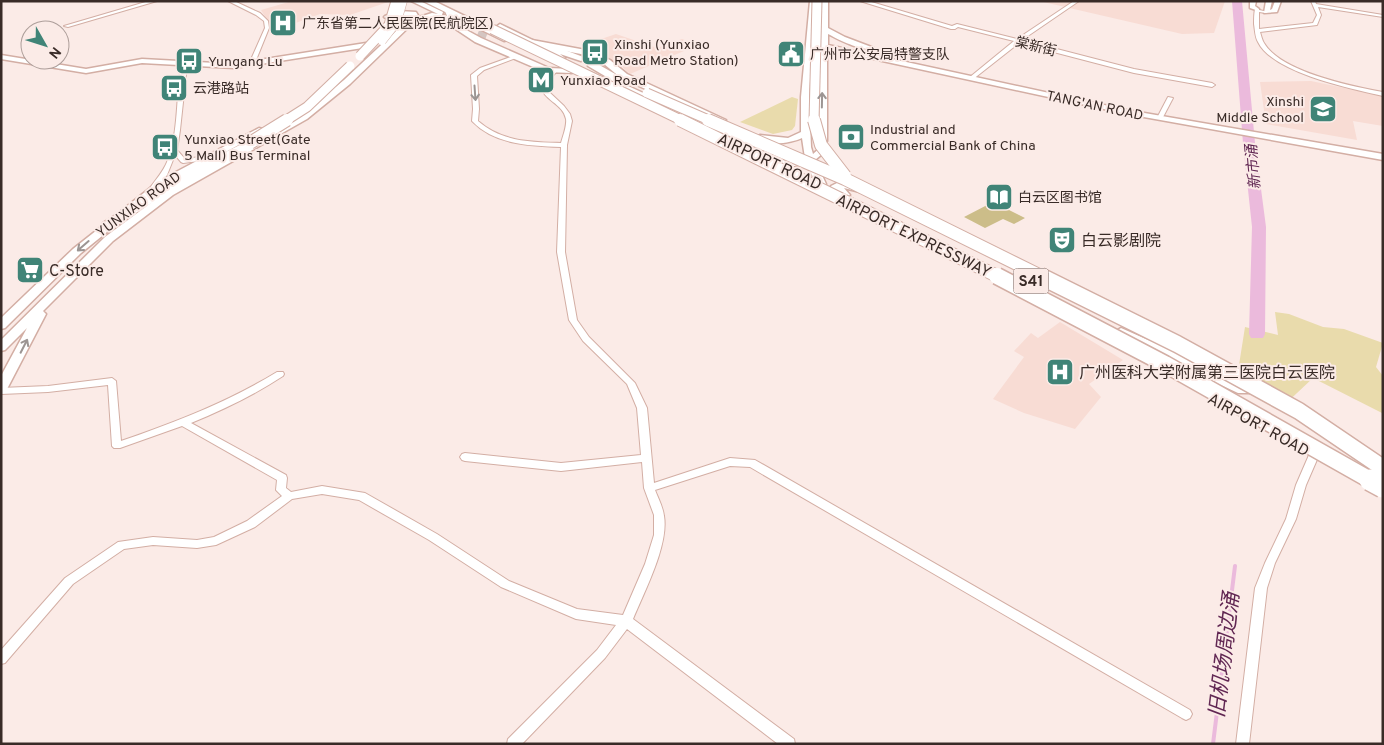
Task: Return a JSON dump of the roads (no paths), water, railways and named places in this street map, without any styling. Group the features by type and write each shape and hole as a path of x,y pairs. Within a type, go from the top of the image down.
{"highway":[{"path":"363,50 389,25 394,14 396,1"},
{"path":"428,1 532,42 581,58"},
{"name":"AIRPORT EXPRESSWAY","path":"435,1 1114,335 1238,403 1383,487"},
{"name":"AIRPORT EXPRESSWAY","path":"817,1 813,104 816,130 821,145 835,166 865,194 928,231 1187,360 1383,468"},
{"path":"449,10 478,33"},
{"path":"449,10 572,71"},
{"path":"488,37 608,96 793,176"},
{"path":"532,42 557,56 660,104 822,174 1125,335 1231,382"},
{"path":"591,64 613,77 839,176 1082,296 1263,390 1383,468"},
{"path":"110,223 181,179 250,143 307,107 350,66"},
{"name":"AIRPORT ROAD","path":"572,71 774,161 844,195 1383,495"},
{"path":"707,131 725,129 728,122"},
{"path":"752,152 769,150 772,147 772,143"},
{"path":"844,195 838,191 837,186 844,184 860,188"},
{"name":"AIRPORT ROAD","path":"1231,382 1383,468"}],"main road":[{"name":"YUNXIAO ROAD","path":"1,325 61,264 162,183 263,130 300,107 320,91 363,50 387,18 392,1"},
{"path":"324,101 382,41 397,22 403,1"},
{"path":"414,1 449,10"},
{"path":"813,1 805,133 809,162 814,176 821,184"},
{"path":"825,1 822,121 824,149 826,157 831,164 860,188"},
{"path":"1268,6 1275,11 1278,1"},
{"path":"411,20 449,10"},
{"path":"449,10 454,25 465,34 554,71 572,71"},
{"path":"324,101 347,82 416,16 414,13 399,13 387,18"},
{"name":"TANG'AN ROAD","path":"824,29 842,39 868,48 975,76"},
{"path":"532,42 588,53 607,62 624,76 728,122 860,188"},
{"name":"TANG'AN ROAD","path":"810,43 1161,115 1383,156"},
{"path":"1,57 83,71 120,64 225,66 252,64 363,50"},
{"name":"YUNXIAO ROAD","path":"1,347 97,249 154,204 205,172 276,135 324,101"},
{"path":"300,107 308,105 316,108"},
{"path":"760,138 788,141 805,133"},
{"name":"TANG'AN ROAD","path":"1264,133 1383,150"},
{"path":"774,161 789,165 809,162 824,149"},
{"name":"AIRPORT ROAD","path":"860,188 1115,317 1231,382"},
{"path":"2,389 46,302"}],"street":[{"path":"70,25 155,1"},
{"path":"230,1 258,14 266,21 267,28 252,64"},
{"name":"棠新街","path":"862,1 953,28 957,25 1134,71 1212,86"},
{"path":"975,76 1016,41 1076,1"},
{"path":"1087,1 1096,1"},
{"path":"1324,1 1326,7"},
{"path":"1315,3 1326,7 1383,16"},
{"path":"1257,31 1312,25 1319,18 1315,3"},
{"path":"1268,6 1257,4 1255,16 1257,36 1268,50 1301,71 1330,82 1383,94"},
{"path":"518,56 490,65 474,75 475,121 482,129 500,138 536,144 564,145"},
{"path":"134,204 165,175 175,151 184,65"},
{"path":"513,744 601,654 626,621 650,564 659,534 659,515 649,488 642,408 632,383 586,339 573,320 561,252 564,145 569,121 567,114 544,91 543,84 554,71"},
{"path":"1161,115 1170,98"},
{"path":"175,151 183,161 207,158"},
{"path":"2,389 48,389 112,381 117,446 205,416 256,390 280,374"},
{"path":"184,423 282,478 281,490 289,496"},
{"path":"1242,744 1261,588 1270,562 1291,519 1301,485 1314,455"},
{"path":"465,457 561,466 645,458"},
{"path":"649,488 730,462 752,462 1186,714"},
{"path":"1,660 69,580 105,554 122,545 153,541 197,544 216,541 252,524 289,496 322,490 361,496 433,537 505,584 576,614 626,621 789,744"}],"waterway":[{"name":"新市涌","path":"1237,1 1249,143 1259,227 1257,334"},
{"name":"旧机场周边涌","path":"1213,744 1235,566"}],"tunnel":[{"path":"478,33 488,37"}],"place":[{"name":"广东省第二人民医院(民航院区)","path":"283,23"},
{"name":"Xinshi (Yunxiao Road Metro Station)","path":"595,52"},
{"name":"广州市公安局特警支队","path":"791,54"},
{"name":"Yungang Lu","path":"189,61"},
{"name":"Yunxiao Road","path":"541,80"},
{"name":"云港路站","path":"174,88"},
{"name":"Xinshi Middle School","path":"1323,109"},
{"name":"Industrial and Commercial Bank of China","path":"851,137"},
{"name":"Yunxiao Street(Gate 5 Mall) Bus Terminal","path":"165,147"},
{"name":"白云区图书馆","path":"999,197"},
{"name":"白云影剧院","path":"1062,240"},
{"name":"C-Store","path":"30,270"},
{"name":"广州医科大学附属第三医院白云医院","path":"1060,372"}]}
